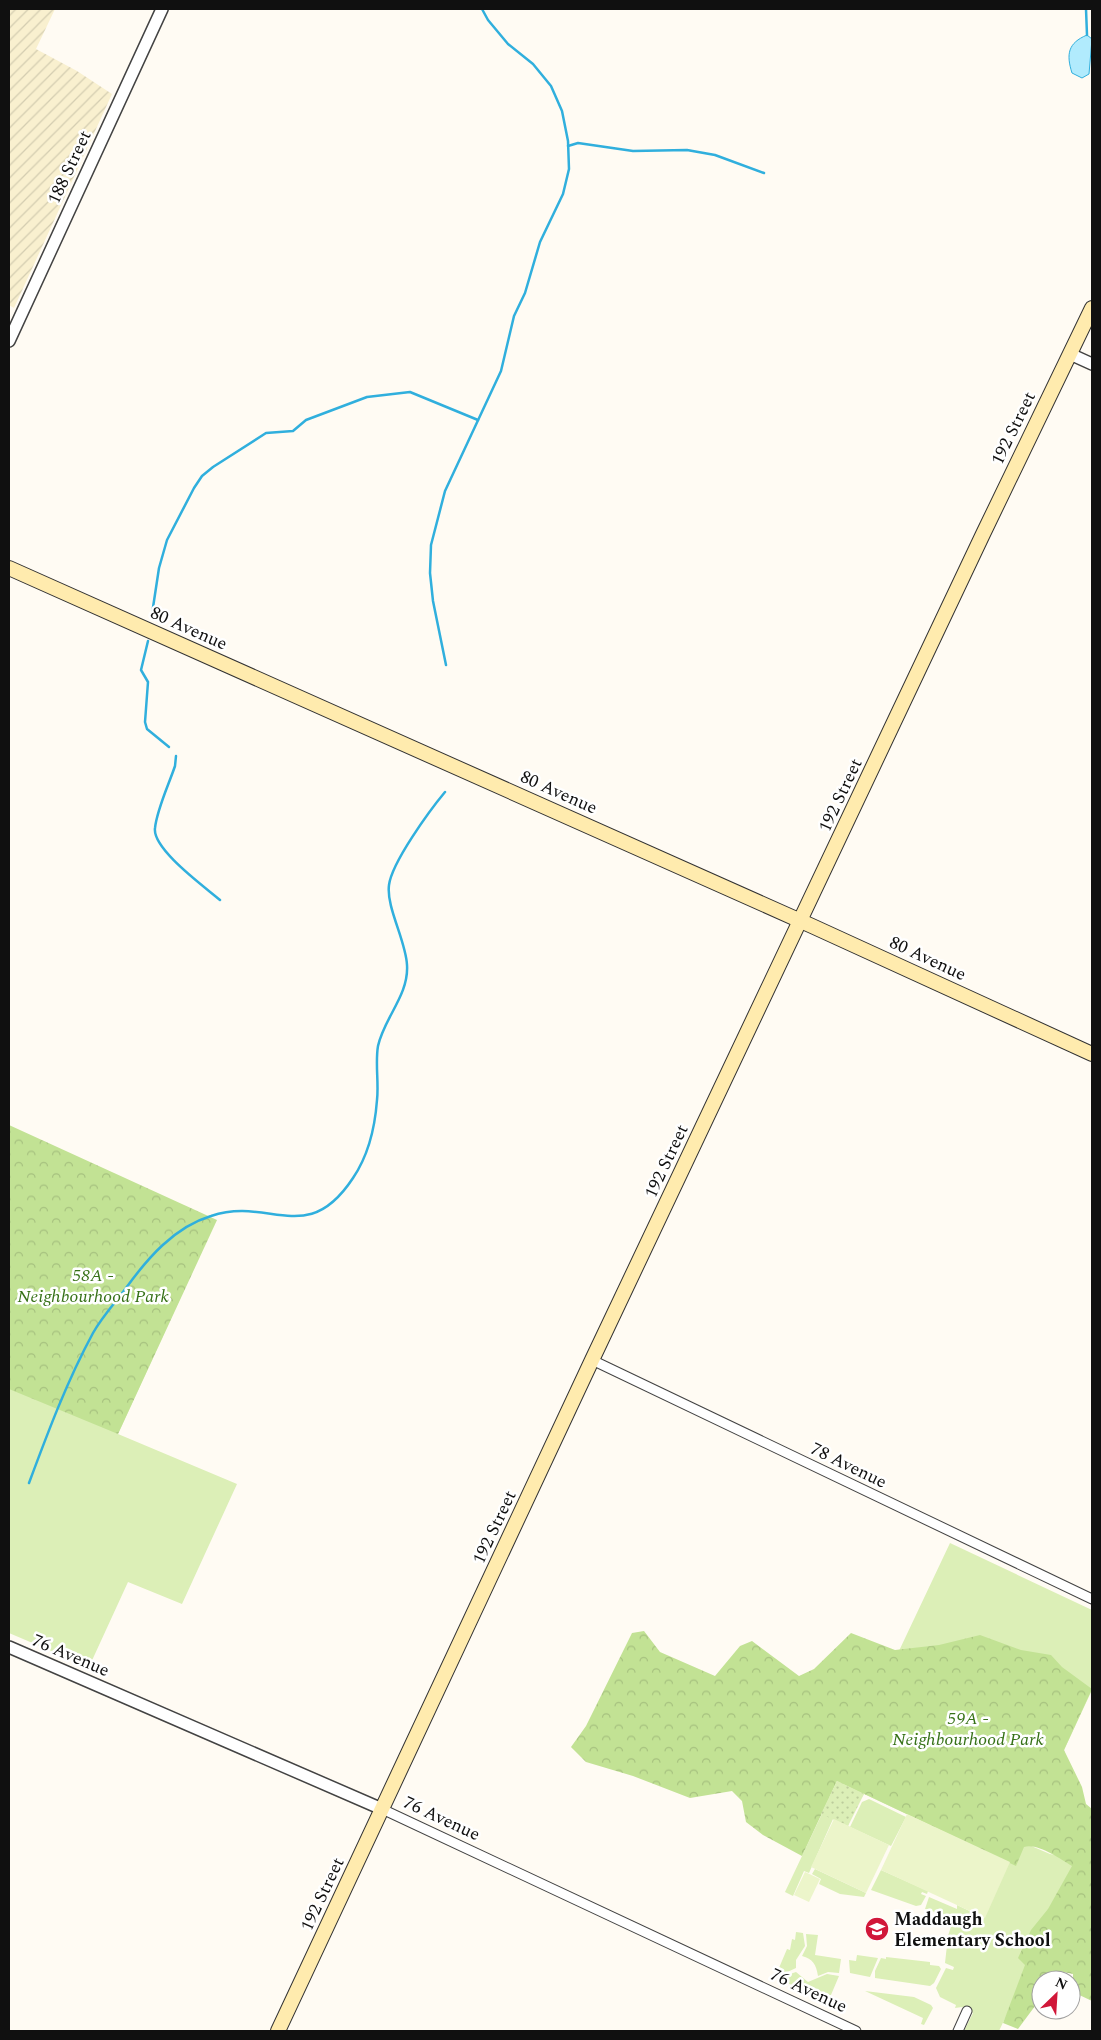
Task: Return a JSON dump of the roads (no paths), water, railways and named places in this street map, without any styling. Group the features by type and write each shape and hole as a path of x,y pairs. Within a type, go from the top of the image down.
{"main road":[{"name":"192 Street","path":"278,2031 592,1360 980,540 1092,308"},
{"name":"80 Avenue","path":"9,568 801,921 1092,1054"}],"street":[{"name":"188 Street","path":"9,341 162,9"},
{"path":"1070,354 1092,364"},
{"name":"78 Avenue","path":"592,1360 1092,1600"},
{"name":"76 Avenue","path":"9,1647 382,1809 856,2031"},
{"path":"958,2031 967,2011"},
{"path":"832,2031 836,2022"}],"water":[{"path":"1087,35 1092,39 1089,74 1082,78 1072,73 1069,55 1072,46"}],"waterway":[{"path":"446,665 433,601 430,573 431,545 445,491 501,371 514,316 525,293 540,242 563,194 569,169 568,141 562,111 551,86 533,64 508,44 488,20 482,9"},
{"path":"1086,9 1087,35"},
{"path":"568,146 578,143 633,151 687,150 715,155 764,173"},
{"path":"152,614 159,568 167,540 194,488 202,476 213,467 266,433 293,431 306,420 367,397 410,392 478,420"},
{"path":"148,641 141,670 148,682 145,722 147,729 169,747"},
{"path":"176,756 175,766 156,821 156,837 170,857 220,900"},
{"path":"29,1483 66,1388 93,1333 134,1277 162,1245 198,1221 232,1211 252,1211 287,1216 303,1216 320,1211 336,1199 353,1178 367,1151 375,1120 378,1046 407,976 406,956 390,903 389,885 404,850 421,823 445,792"}],"place":[{"name":"Maddaugh Elementary School","path":"877,1929"}],"park label":[{"name":"58A - Neighbourhood Park","path":"93,1285"},
{"name":"59A - Neighbourhood Park","path":"968,1728"}]}
